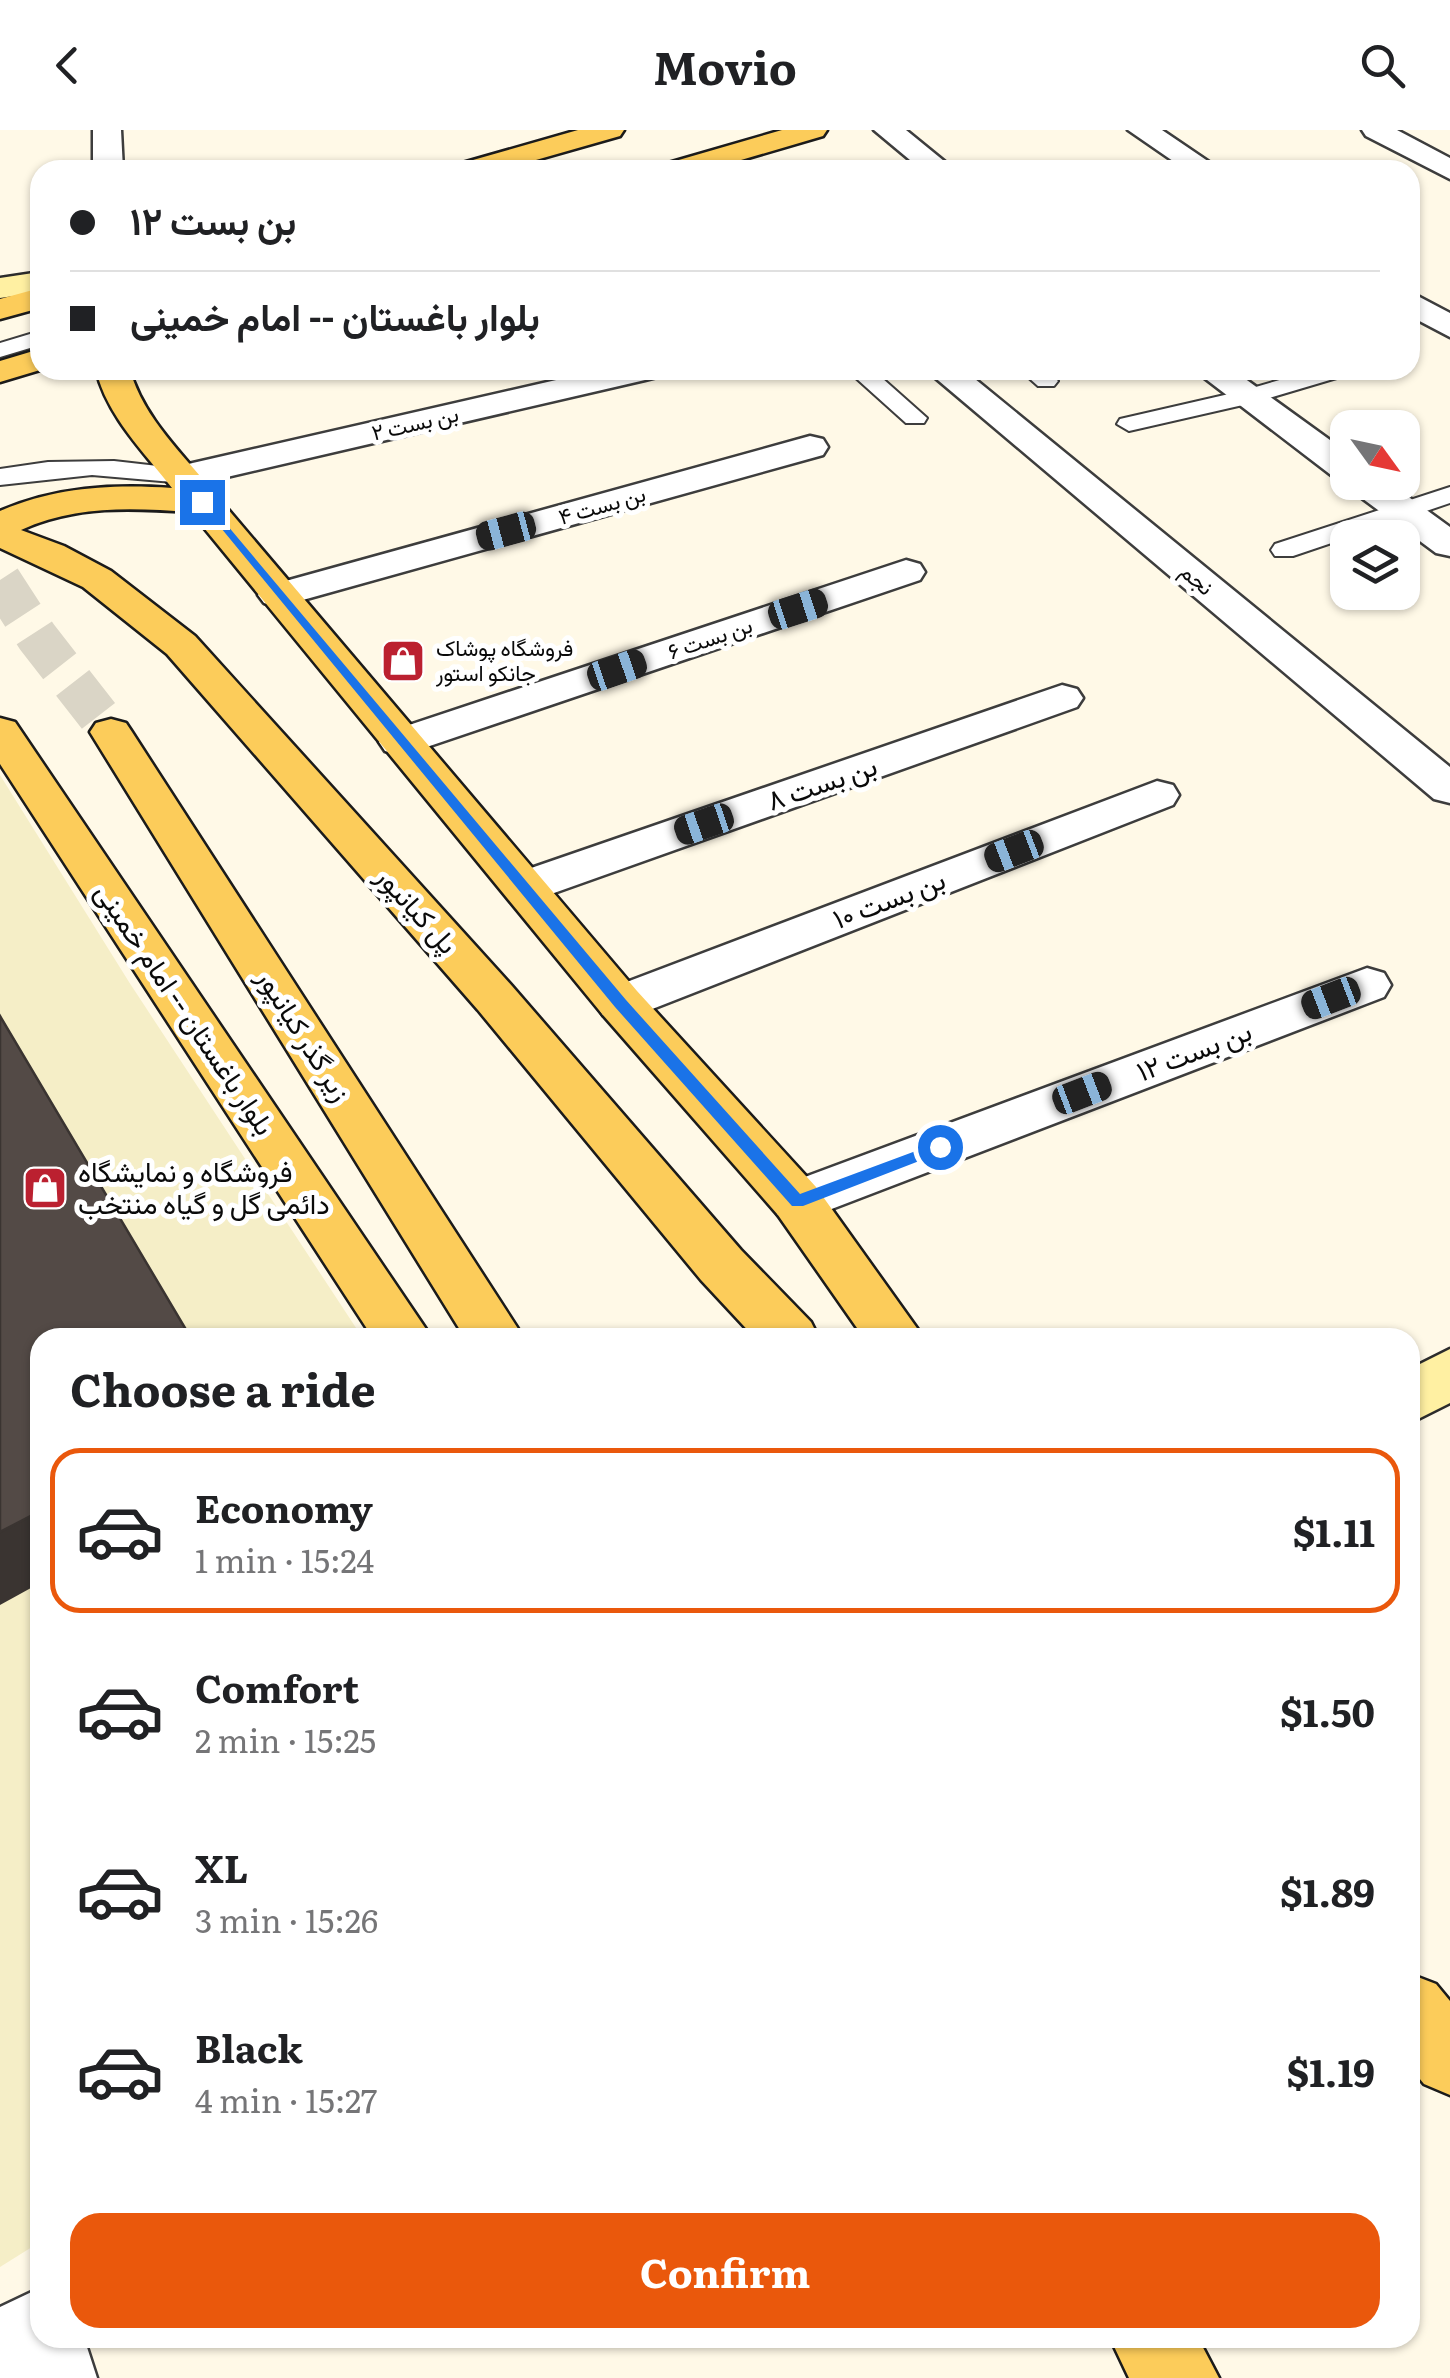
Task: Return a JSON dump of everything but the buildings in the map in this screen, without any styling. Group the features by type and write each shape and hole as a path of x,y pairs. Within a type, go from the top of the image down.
{"main road":[{"path":"504,160 610,130"},
{"path":"714,160 813,130"},
{"path":"598,160 632,150"},
{"path":"0,288 30,284"},
{"path":"0,309 30,301"},
{"path":"0,372 30,362"},
{"path":"116,380 133,415 278,595 620,1003 797,1202 889,1328"},
{"path":"0,526 59,500 193,489"},
{"name":"پل کیانپور","path":"0,535 86,571 148,614 181,645 495,998 721,1265 781,1328"},
{"name":"بلوار باغستان -- امام خمینی","path":"0,731 397,1328"},
{"name":"زیر گذر کیانپور","path":"111,732 490,1328"},
{"path":"1420,1393 1450,1374"},
{"path":"1420,2022 1450,2058"},
{"path":"1157,2348 1178,2378"}],"street":[{"path":"106,130 108,160"},
{"path":"888,130 927,160"},
{"path":"1142,130 1190,160"},
{"path":"1376,130 1450,170"},
{"path":"1420,308 1450,328"},
{"name":"بن بست ۲","path":"193,489 598,380"},
{"name":"نجم","path":"955,380 1450,789"},
{"path":"1224,380 1330,457"},
{"name":"بن بست ۴","path":"278,595 810,447"},
{"path":"1388,500 1450,546"},
{"name":"بن بست ۶","path":"400,742 906,572"},
{"name":"بن بست ۸","path":"524,887 1062,698"},
{"name":"بن بست ۱۰","path":"620,1003 1157,796"},
{"name":"بن بست ۱۲","path":"797,1202 1367,985"},
{"path":"0,2354 30,2334"},
{"path":"47,2348 56,2378"}],"lane":[{"path":"0,339 30,330"},
{"path":"0,350 30,341"},
{"path":"870,380 914,418"},
{"path":"1129,424 1248,398 1306,380"},
{"path":"0,477 70,466 111,466 193,489"},
{"path":"1284,550 1450,496"}],"shaded area":[{"path":"0,775 129,982 356,1328 30,1328 30,2248 0,2267"}],"tunnel":[{"path":"0,580 37,637 111,732"}],"place":[{"name":"فروشگاه پوشاک جانکو استور","path":"403,661"},
{"name":"فروشگاه و نمایشگاه دائمی گل و گیاه منتخب","path":"45,1188"}],"route":[{"path":"202,502 620,1003 797,1202 940,1147"}]}
